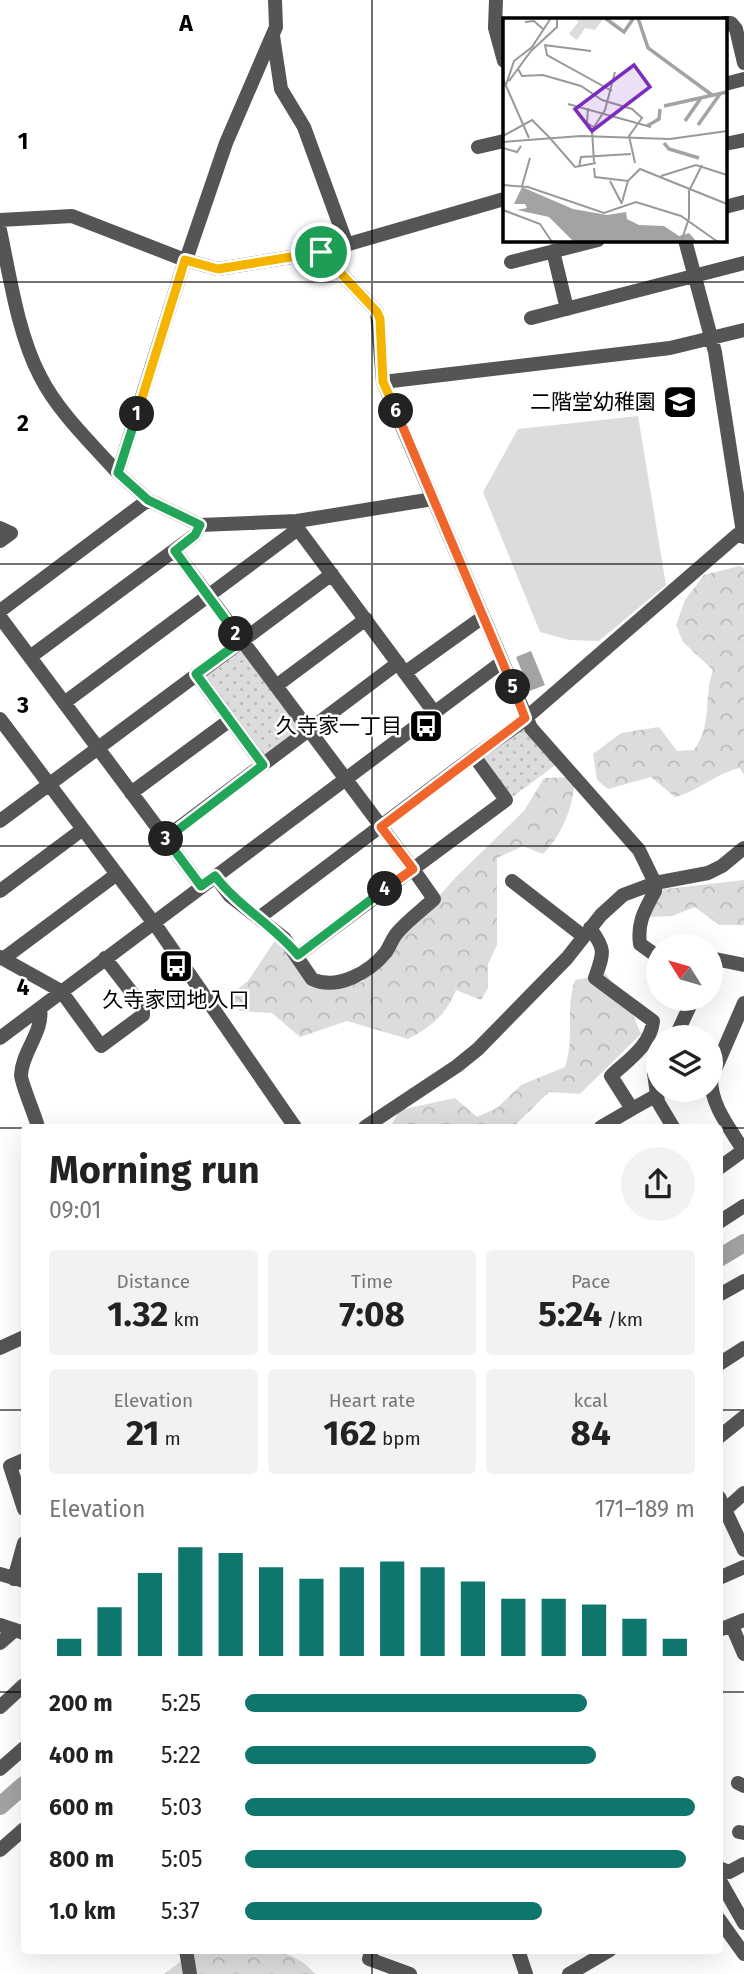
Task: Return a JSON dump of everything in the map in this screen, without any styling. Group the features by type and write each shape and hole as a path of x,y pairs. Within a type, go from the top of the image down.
{"street":[{"path":"275,0 273,34 281,89 304,127 347,244"},
{"path":"496,0 495,28 503,57"},
{"path":"726,23 731,23 736,29 744,63"},
{"path":"118,473 226,144 273,34"},
{"path":"726,84 744,79"},
{"path":"726,144 744,140"},
{"path":"478,147 503,141"},
{"path":"0,220 72,216 186,260 218,269 321,252 503,199"},
{"path":"726,207 744,202"},
{"path":"0,230 7,297 40,377 79,430 118,473 148,500 200,525 298,525 433,499"},
{"path":"511,262 590,242"},
{"path":"261,917 525,718 737,535 743,535 711,339 686,242"},
{"path":"553,251 567,309"},
{"path":"321,252 377,312 380,319 383,382 525,718 639,850 655,883 638,930 640,944 646,948"},
{"path":"531,318 744,263"},
{"path":"383,382 578,361 711,339 744,330"},
{"path":"0,611 148,500"},
{"path":"30,657 175,551 195,535 200,525"},
{"path":"298,525 434,712"},
{"path":"64,703 298,525"},
{"path":"0,528 11,533 0,541"},
{"path":"175,551 434,899 397,933 376,963 345,981 318,982 306,974 298,955 261,917 230,895 215,876"},
{"path":"0,821 332,574"},
{"path":"0,617 201,886"},
{"path":"165,838 309,730 483,617"},
{"path":"276,686 366,619"},
{"path":"0,1038 502,662"},
{"path":"196,674 263,765"},
{"path":"0,719 153,922 293,1124"},
{"path":"131,793 230,720"},
{"path":"298,955 506,800 474,756"},
{"path":"0,891 83,829"},
{"path":"370,1124 478,1049 567,958 586,932 623,895 655,883 708,873 722,866 744,848"},
{"path":"105,958 143,1007 143,1015 101,1046 61,992 2,958 117,874"},
{"path":"512,881 603,945 604,952 595,978 653,1021 652,1034 611,1076 632,1109"},
{"path":"723,961 744,965"},
{"path":"723,1165 744,1150 715,1102 711,1079 744,1003"},
{"path":"37,1124 21,1079 22,1063 42,1019 40,1008"},
{"path":"606,1124 646,1101"},
{"path":"658,1102 671,1124"},
{"path":"723,1219 744,1206"},
{"path":"723,1293 744,1281"},
{"path":"0,1348 21,1338"},
{"path":"723,1361 744,1348"},
{"path":"723,1434 744,1417"},
{"path":"21,1462 10,1466 21,1500"},
{"path":"723,1503 744,1493"},
{"path":"723,1505 744,1550"},
{"path":"13,1578 21,1553"},
{"path":"723,1576 744,1567"},
{"path":"0,1625 20,1631"},
{"path":"732,1625 744,1654"},
{"path":"0,1643 20,1631"},
{"path":"0,1707 21,1688"},
{"path":"0,1768 21,1750"},
{"path":"0,1850 21,1832"},
{"path":"723,1869 729,1871 744,1864"},
{"path":"723,1886 744,1923"},
{"path":"723,1925 744,1954"},
{"path":"187,1954 190,1974"},
{"path":"371,1954 369,1959 411,1974"},
{"path":"520,1954 526,1974"},
{"path":"575,1972 604,1954"}],"green space":[{"path":"638,416 666,585 599,641 569,640 540,632 483,492 518,429"},
{"path":"739,566 744,568 744,775 740,768 731,770 675,797 651,777 608,789 597,780 593,754 621,733 659,727 677,751 694,750 700,740 706,721 713,670 683,642 676,625 685,600 704,575"},
{"path":"242,650 300,727 299,732 267,756 262,755 205,678 206,673"},
{"path":"522,725 557,764 511,798 482,755"},
{"path":"575,777 566,818 543,854 523,846 497,858 497,945 488,964 488,988 481,1000 456,990 448,1007 437,1019 408,1039 347,1021 300,1037 272,1013 240,1011 230,995 248,981 276,939 308,983 327,987 362,982 456,877 524,811 544,778"},
{"path":"744,880 744,925 719,925 695,907 672,916 649,917 648,891"},
{"path":"606,974 634,1017 641,1034 580,1094 549,1092 516,1124 392,1124 400,1110 455,1098 477,1117 497,1108 521,1085 565,1067 575,980"},
{"path":"191,1954 286,1954 303,1963 315,1974 164,1974"}],"shaded area":[{"path":"531,651 545,685 530,691 516,657"}],"waterway":[{"path":"723,1256 744,1243"},
{"path":"0,1806 21,1788"}],"place":[{"name":"二階堂幼稚園","path":"680,402"},
{"name":"久寺家一丁目","path":"426,726"},
{"name":"久寺家団地入口","path":"176,966"}],"route":[{"path":"321,252 358,288 377,312 380,319 383,382 525,718 381,827 413,869 298,955 261,917 230,895 215,876 201,886 165,838 263,765 196,674 241,641 175,551 195,535 200,525 148,500 118,473 185,260 218,269 321,252"}]}
